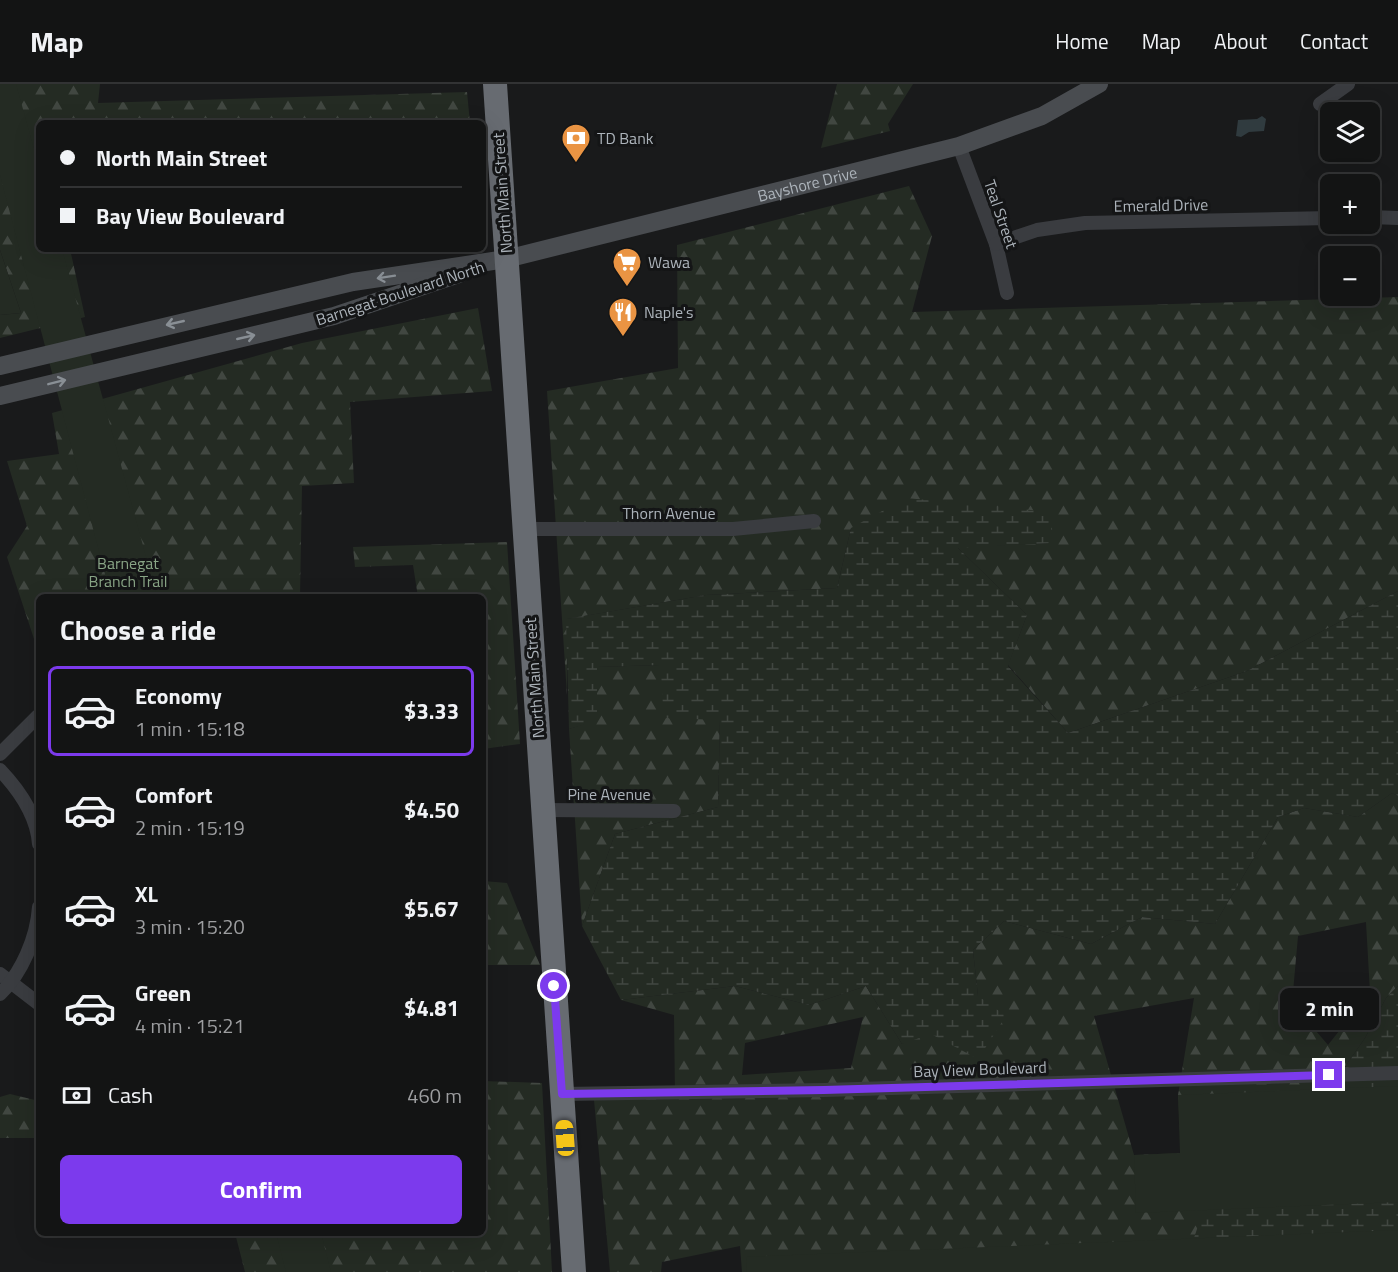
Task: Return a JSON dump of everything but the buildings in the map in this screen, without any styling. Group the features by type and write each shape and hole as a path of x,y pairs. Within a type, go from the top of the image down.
{"highway":[{"name":"North Main Street","path":"495,84 574,1272"}],"street":[{"name":"Bayshore Drive","path":"506,259 960,146 1042,116 1099,84"},
{"path":"1323,102 1348,84"},
{"name":"Teal Street","path":"960,146 996,244 1007,293"},
{"path":"1380,217 1398,218"},
{"name":"Emerald Drive","path":"996,244 1037,230 1085,223 1320,218"},
{"name":"Barnegat Boulevard North","path":"0,366 352,282 506,259"},
{"name":"Barnegat Boulevard North","path":"0,396 334,316 506,259"},
{"name":"Thorn Avenue","path":"525,529 733,529 814,521"},
{"path":"0,754 36,718"},
{"path":"0,770 18,788 36,828"},
{"name":"Pine Avenue","path":"543,810 674,811"},
{"path":"0,994 5,978 32,941 36,922"},
{"path":"5,978 36,1002"},
{"name":"Bay View Boulevard","path":"562,1094 836,1090 1398,1072"}],"green space":[{"path":"0,84 100,84 98,103 467,92 470,120 36,120 36,252 71,252 85,317 0,338 0,315 21,313 0,250"},
{"name":"Barnegat Branch Trail","path":"0,84 16,84 36,156 36,252 63,252 156,594 110,594 0,175"},
{"path":"837,84 913,84 888,124 890,131 821,148"},
{"path":"909,186 932,236 912,312 1320,299 1320,306 1380,306 1380,298 1398,297 1398,591 1247,671 1068,733 1008,665 1027,615 957,547 1050,543 851,528 837,588 706,595 567,619 567,695 547,391 678,368 677,245"},
{"path":"0,250 21,313 0,315"},
{"path":"478,308 492,391 350,402 354,483 302,486 300,594 36,594 36,645 7,557 27,526 7,461 59,454 52,413 302,343"},
{"path":"906,498 1051,512 1051,543 958,548 1027,615 1008,666 1068,733 1247,671 1398,591 1398,796 1392,793 1358,817 1304,808 1278,817 1215,924 1142,917 1091,944 1004,921 973,950 978,996 1006,1016 978,1059 931,1034 902,1044 866,986 809,1005 735,986 621,1000 582,926 615,834 718,807 720,720 664,718 660,665 597,667 597,721 569,729 566,619 706,595 837,588 851,528"},
{"path":"507,542 520,744 486,749 486,594 418,594 413,565 355,567 353,547"},
{"path":"660,665 720,719 718,807 615,834 582,926 569,729 597,720 596,667"},
{"path":"1392,793 1398,796 1398,986 1386,998 1365,1038 1322,1100 1178,1272 742,1272 740,1246 662,1262 661,1272 610,1272 594,1100 675,1093 674,1015 621,1000 735,986 809,1005 866,986 902,1044 978,996 973,950 1004,921 1091,944 1142,917 1215,924 1278,817 1304,808 1358,817","holes":["1366,922 1370,992 1328,1045 1292,1003 1298,936","1194,998 1178,1095 1181,1153 1134,1155 1094,1016","863,1017 851,1068 742,1075 745,1043"]},
{"path":"486,881 507,883 540,965 486,965"},
{"path":"1398,986 1398,1272 1178,1272 1184,1268 1205,1205 1322,1100 1365,1038 1386,998"},
{"path":"486,1081 542,1083 552,1272 245,1272 236,1236 486,1236"},
{"path":"1398,1086 1398,1202 1136,1213 1134,1155 1180,1153 1178,1095"},
{"path":"10,1094 36,1100 36,1138 0,1138 0,1097"},
{"path":"1398,1230 1398,1272 747,1272 746,1257"},
{"path":"277,1236 322,1236 331,1272 286,1272"}],"shaded area":[{"path":"1262,116 1266,119 1264,131 1249,132 1241,137 1236,136 1238,120 1257,119"}],"place":[{"name":"TD Bank","path":"576,164"},
{"name":"Wawa","path":"627,288"},
{"name":"Naple's","path":"623,338"}],"route":[{"path":"554,986 562,1094 824,1090 1329,1075"}]}
